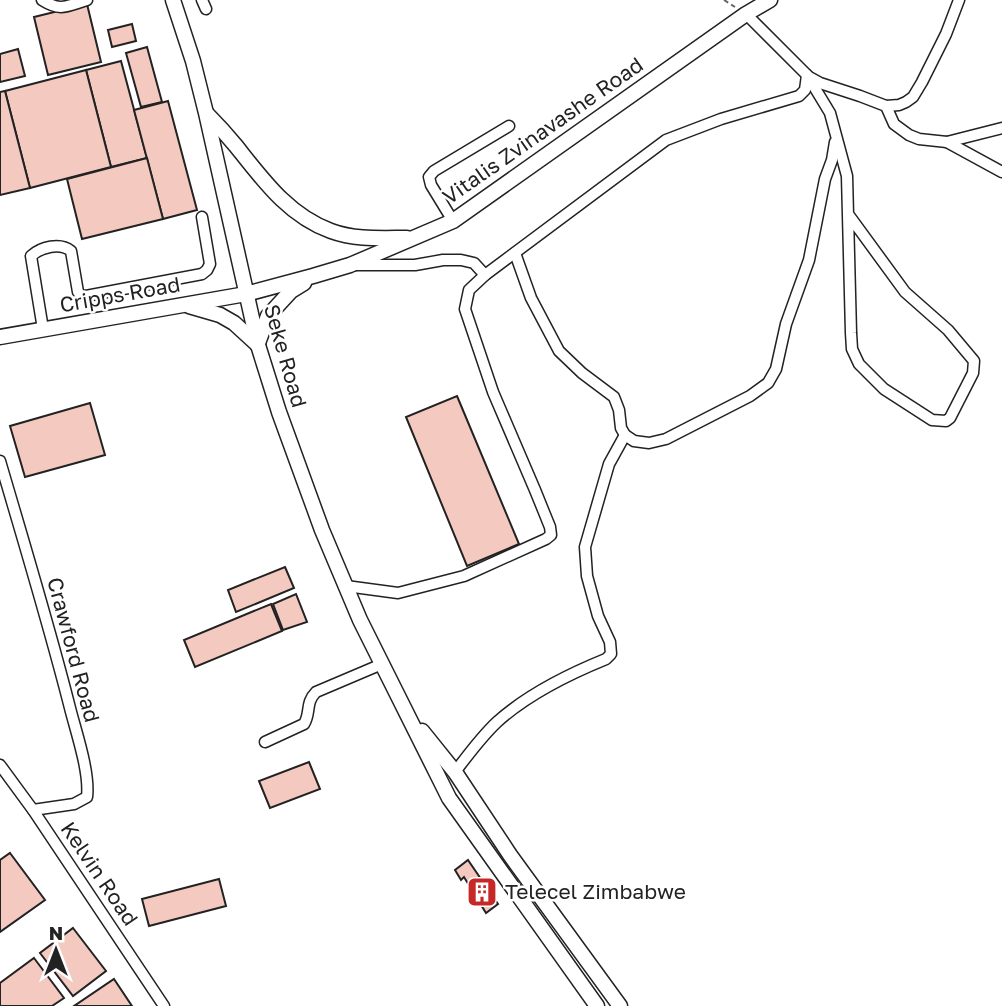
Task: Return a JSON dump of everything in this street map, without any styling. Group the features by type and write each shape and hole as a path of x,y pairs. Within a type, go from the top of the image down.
{"main road":[{"name":"Seke Road","path":"173,0 206,113 258,345 279,412 345,586 449,798 597,1006"},
{"name":"Vitalis Zvinavashe Road","path":"246,294 349,265 453,221 746,14 770,0"},
{"path":"206,113 234,143 267,186 310,222 332,232 359,237 415,238"},
{"path":"184,305 220,315 234,323 258,345 268,316 291,291 313,276"},
{"name":"Cripps Road","path":"0,337 246,294"},
{"name":"Seke Road","path":"404,708 455,772 510,855 620,1006"}],"street":[{"path":"42,0 59,8 87,0"},
{"path":"746,14 807,75 820,83 886,106 898,105 913,97 941,45 959,0"},
{"path":"807,75 830,113 847,176 851,333 852,349 859,363 884,388 932,420 946,421 973,373 974,361 948,330 905,292 848,214"},
{"path":"345,586 398,593 464,576 551,535 493,392 465,309 469,290 485,275 666,141 722,119 799,96 805,90 807,75"},
{"path":"886,106 894,124 919,139 947,142 1002,128"},
{"path":"453,221 429,177 434,171 509,126"},
{"path":"515,253 531,298 559,351 582,373 614,397 625,435 649,443 666,439 750,396 768,383 776,369 786,324 809,260 836,137"},
{"path":"947,142 1002,172"},
{"path":"43,329 31,256 37,250 68,247 78,292 86,296 202,274 210,264 202,217"},
{"path":"349,265 404,265 461,260 474,264 485,275"},
{"path":"455,772 497,722 565,676 606,659 611,654 610,642 598,616 587,576 585,547 609,464 625,435"},
{"name":"Crawford Road","path":"0,461 65,690 88,791 87,797 74,804 33,810"},
{"path":"265,743 304,724 309,701 316,692 382,664"},
{"name":"Kelvin Road","path":"0,765 164,1006"}],"building":[{"path":"87,4 101,62 48,75 34,17"},
{"path":"132,24 136,41 112,47 108,30"},
{"path":"147,47 162,102 141,107 126,53"},
{"path":"18,49 25,76 0,82 0,54"},
{"path":"121,61 147,158 111,167 86,70"},
{"path":"86,70 111,167 30,188 5,91"},
{"path":"5,91 30,188 0,195 0,92"},
{"path":"168,101 197,210 163,219 134,110"},
{"path":"147,158 163,219 82,239 67,179"},
{"path":"457,396 519,544 467,566 406,417"},
{"path":"90,403 105,455 25,477 10,426"},
{"path":"285,567 294,588 236,612 228,590"},
{"path":"296,594 307,622 283,630 273,604"},
{"path":"271,604 282,631 195,667 184,640"},
{"path":"309,762 320,789 270,808 259,781"},
{"path":"10,853 45,900 0,932 0,860"},
{"name":"Telecel Zimbabwe","path":"468,860 498,904 486,913 464,877 461,880 455,870"},
{"path":"219,879 226,906 149,926 142,899"},
{"path":"73,928 106,971 73,996 40,953"},
{"path":"34,958 64,998 52,1006 0,1006 0,983"},
{"path":"114,979 132,1006 74,1006"}],"place":[{"name":"Telecel Zimbabwe","path":"482,892"}]}
